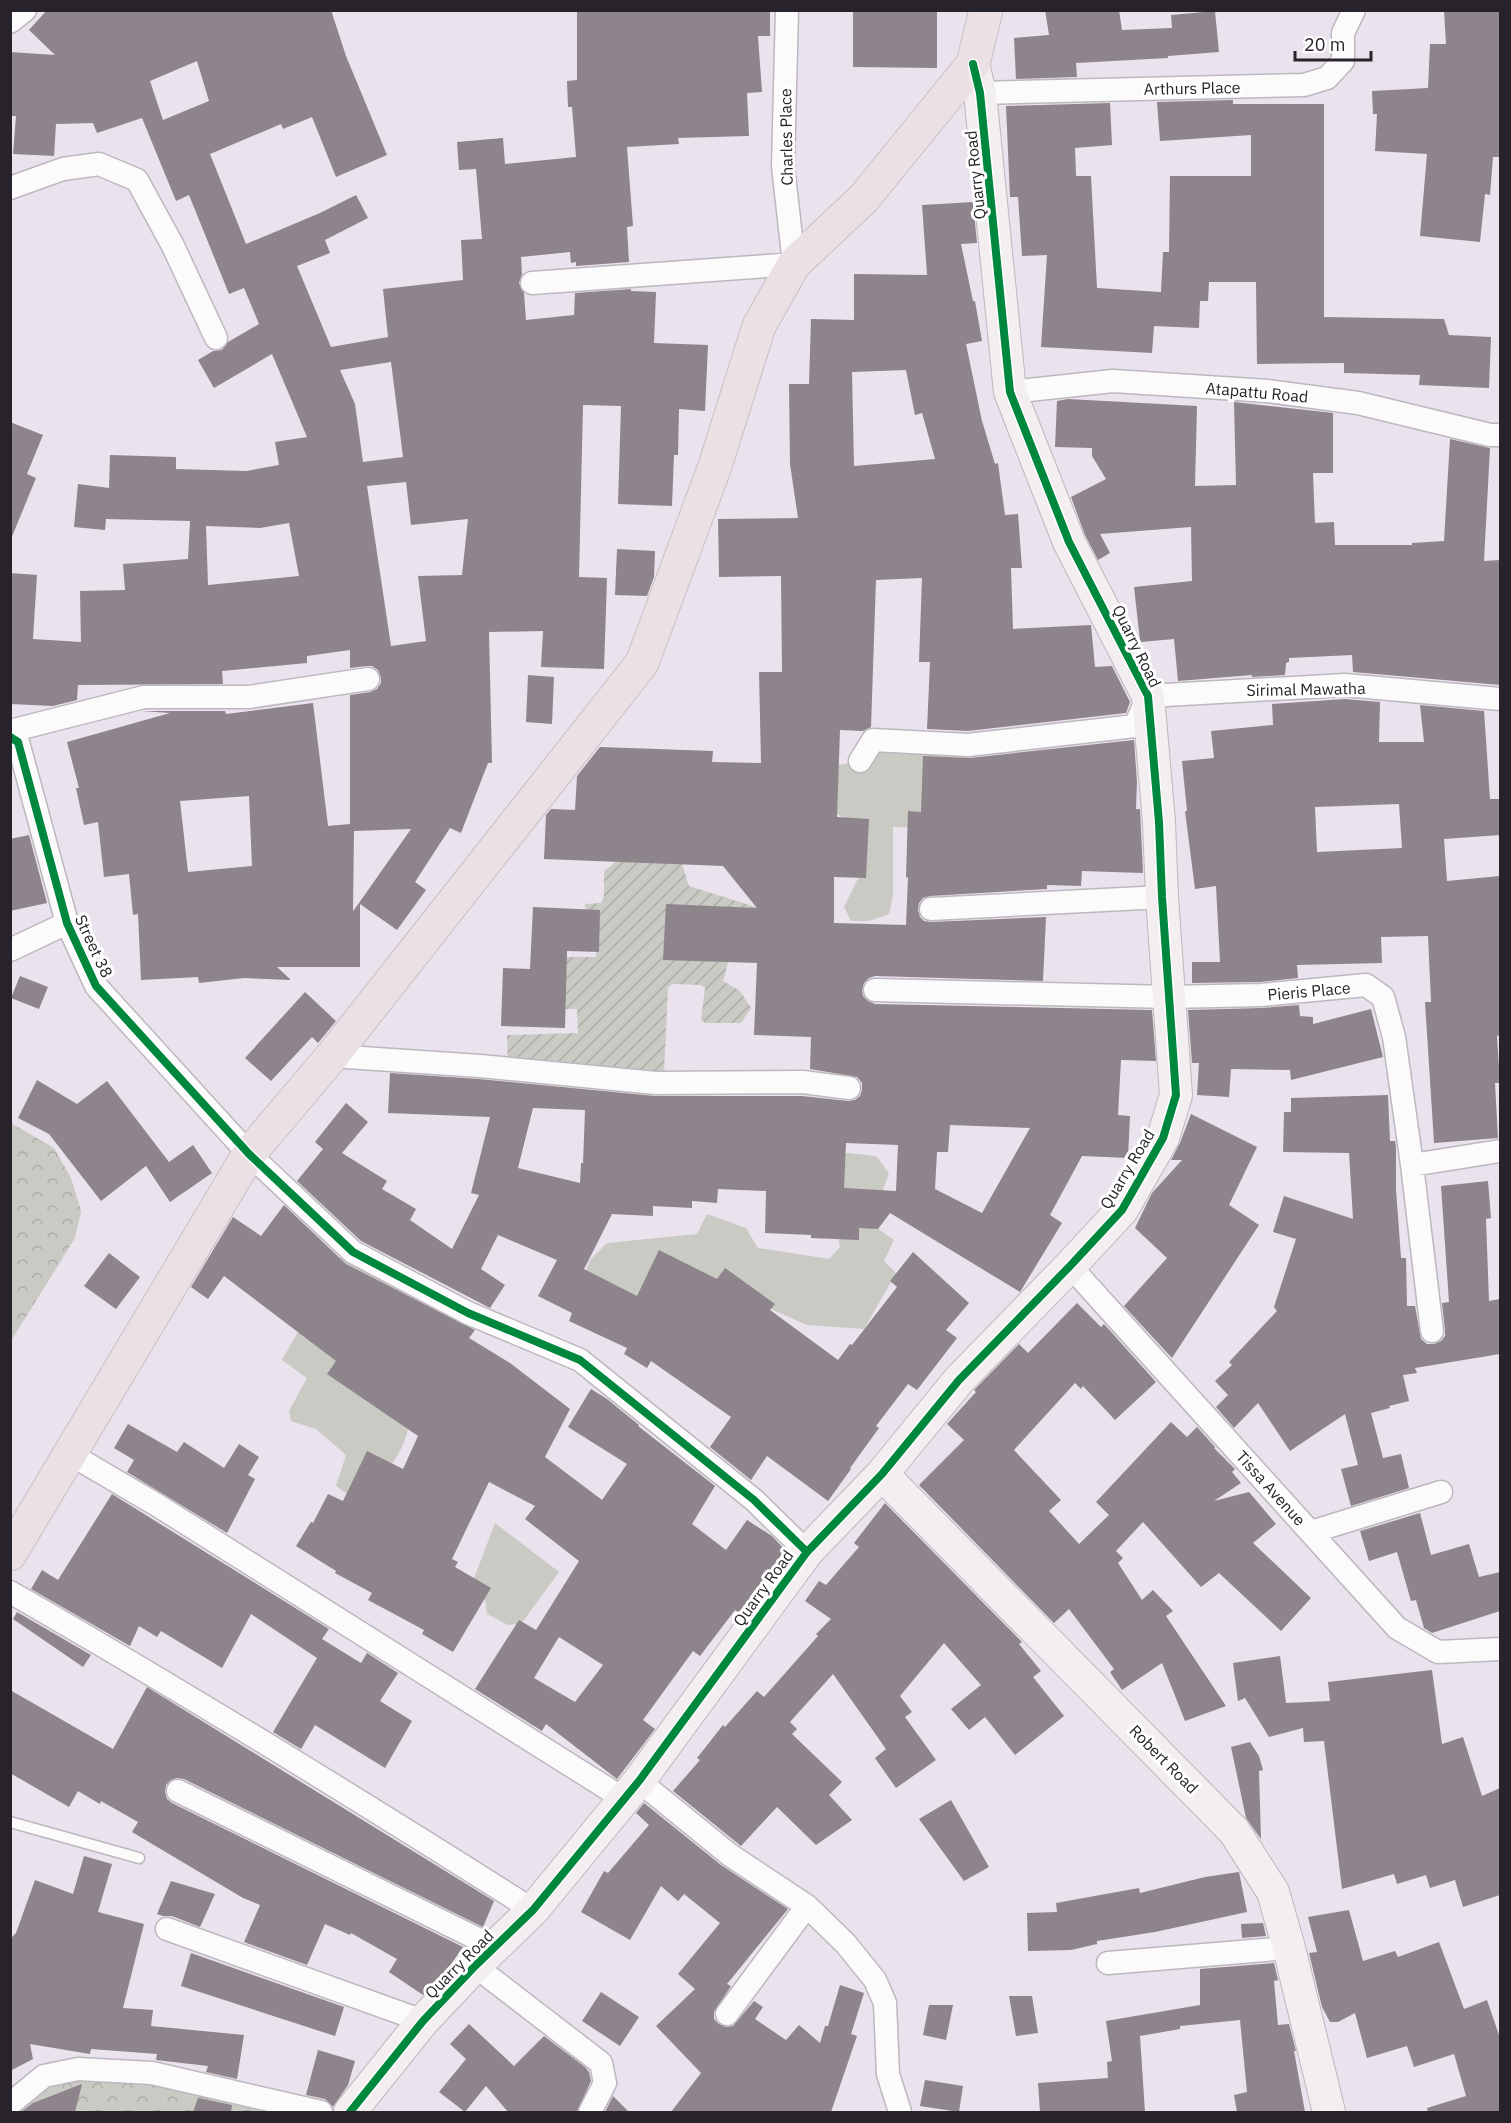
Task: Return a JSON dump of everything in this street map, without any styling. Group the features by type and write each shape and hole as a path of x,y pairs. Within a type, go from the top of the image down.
{"main road":[{"path":"10,1554 249,1154 332,1056 642,663 715,466 759,326 794,264 864,198 977,78 986,10"}],"street":[{"path":"10,22 25,10"},
{"name":"Charles Place","path":"787,10 783,166 794,264"},
{"name":"Arthurs Place","path":"977,78 1304,85 1327,78 1343,61 1343,33 1354,10"},
{"name":"Quarry Road","path":"350,2112 423,2021 533,1910 631,1790 807,1552 882,1474 959,1380 1071,1266 1122,1210 1163,1138 1176,1095 1159,822 1148,696 1069,542 1010,392 977,78"},
{"path":"10,188 63,169 99,164 137,180 216,338"},
{"path":"532,284 794,264"},
{"name":"Atapattu Road","path":"1010,392 1113,381 1268,391 1358,403 1490,435 1500,435"},
{"path":"10,731 144,697 249,697 368,679"},
{"name":"Sirimal Mawatha","path":"1148,696 1345,685 1500,699"},
{"path":"860,761 873,740 968,745 1135,726 1148,696"},
{"name":"Street 38","path":"10,737 18,742 67,923 96,986 249,1154 353,1252 468,1313 580,1360 754,1500 807,1552"},
{"path":"931,909 1162,897"},
{"path":"10,951 67,923"},
{"name":"Pieris Place","path":"875,990 1169,998 1261,995 1366,986 1383,997 1394,1037 1432,1331"},
{"path":"332,1056 480,1066 656,1083 803,1082 849,1088"},
{"path":"1412,1165 1500,1151"},
{"name":"Tissa Avenue","path":"1071,1266 1397,1628 1438,1652 1500,1649"},
{"path":"70,1454 631,1790 807,1906 846,1944 875,1980 885,2003 888,2074 900,2112"},
{"name":"Robert Road","path":"882,1474 1234,1831 1273,1892 1290,1948 1329,2112"},
{"path":"1311,1532 1441,1492"},
{"path":"10,1592 177,1688 533,1910"},
{"path":"178,1791 484,1957 601,2063 605,2083 590,2112"},
{"path":"727,2014 807,1906"},
{"path":"167,1929 423,2021"},
{"path":"1108,1963 1290,1948"},
{"path":"10,2104 44,2076 78,2069 152,2073 321,2112"}],"lane":[{"path":"10,1822 139,1858"}],"green space":[{"path":"873,740 968,745 978,803 949,828 893,827 893,896 889,914 869,921 851,921 844,907 864,866 847,820 819,803 829,767 860,761"},
{"path":"626,845 680,858 689,886 759,908 739,922 723,981 740,991 751,1008 741,1023 705,1023 701,1019 705,988 701,985 672,984 668,988 664,1072 656,1083 508,1069 507,1035 578,1033 577,1009 557,1009 555,957 596,957 596,914 586,913 585,904 601,903 604,897 604,871 616,862"},
{"path":"11,1123 54,1148 71,1178 81,1211 75,1238 11,1341"},
{"path":"847,1153 876,1156 889,1173 871,1224 894,1240 884,1261 896,1273 864,1329 807,1325 717,1285 685,1326 582,1283 590,1260 607,1243 697,1234 707,1214 746,1228 758,1248 829,1259 840,1247 833,1201 816,1154"},
{"path":"346,1248 411,1283 346,1383 408,1429 406,1436 384,1476 370,1487 350,1496 336,1486 346,1455 316,1429 291,1421 289,1411 307,1378 282,1360"},
{"path":"495,1523 559,1572 521,1624 508,1625 487,1614 484,1592 473,1581"},
{"path":"78,2069 321,2112 11,2112 44,2076"}],"building":[{"path":"47,10 331,10 346,56 387,155 336,177 312,117 283,129 281,124 210,154 246,244 356,195 368,218 325,240 330,253 297,266 331,347 388,337 383,289 463,280 461,240 482,239 476,169 459,170 457,142 503,138 505,164 576,157 572,107 568,107 567,81 577,80 577,10 770,12 770,36 758,36 762,92 747,93 749,136 678,138 679,144 627,147 633,226 627,227 629,262 576,266 576,262 571,263 570,252 521,257 522,274 519,283 524,293 526,320 574,315 575,293 631,289 631,291 656,292 654,343 708,345 705,411 679,409 678,455 674,455 672,506 618,504 621,406 583,405 579,577 607,578 604,669 541,667 543,631 489,632 492,763 488,763 461,833 450,828 415,882 426,890 397,930 360,904 360,967 277,967 291,980 244,978 199,983 198,977 141,980 138,914 133,915 129,874 104,877 98,822 84,825 76,788 79,788 67,742 170,713 142,711 225,711 226,714 313,703 328,826 350,824 350,695 377,689 381,683 378,670 372,666 350,668 350,650 307,656 307,663 222,671 223,684 78,685 77,700 53,706 10,704 10,573 37,575 33,639 81,642 80,591 125,590 123,564 188,559 190,521 106,519 105,530 74,527 78,484 109,488 110,455 176,457 176,469 246,471 279,465 275,442 307,437 272,354 214,388 198,360 213,351 222,350 228,342 259,324 244,288 229,294 189,195 176,201 142,118 97,133 93,123 56,124 54,156 13,154 16,116 10,116 10,52 55,55 29,30","holes":["197,61 209,101 163,120 150,81","391,362 403,457 363,462 355,404 340,370","406,482 411,525 468,519 462,575 418,576 426,641 391,646 367,486","289,523 299,576 208,585 206,526 260,528","249,796 252,866 188,872 180,801","411,829 359,903 353,911 354,831"]},
{"path":"853,10 937,10 937,68 853,67"},
{"path":"1045,10 1119,10 1122,30 1172,28 1171,15 1215,11 1219,52 1168,56 1168,58 1076,63 1077,77 1016,79 1014,38 1049,35"},
{"path":"1444,10 1500,10 1499,157 1493,157 1490,195 1485,194 1480,242 1420,236 1427,154 1375,151 1377,114 1373,114 1372,91 1428,88 1430,44 1446,44"},
{"path":"1233,100 1233,104 1324,104 1324,317 1444,319 1449,335 1491,337 1489,388 1419,385 1420,375 1344,373 1344,363 1257,364 1256,282 1209,282 1208,301 1200,301 1199,328 1154,326 1152,353 1041,347 1047,255 1022,256 1018,197 1010,197 1006,106 1110,103 1112,145 1075,148 1076,176 1091,176 1097,288 1161,292 1163,252 1169,252 1170,176 1251,176 1251,135 1160,141 1157,102"},
{"path":"973,202 977,243 961,244 982,341 966,344 982,421 995,464 998,463 1005,515 1018,514 1022,568 1011,568 1013,629 1091,625 1095,667 1112,666 1130,702 1126,713 968,731 927,729 930,662 919,662 922,578 876,580 871,727 863,731 840,730 837,817 869,819 866,878 834,877 834,923 906,925 908,811 921,812 923,756 969,758 1134,740 1136,809 1140,809 1143,873 1082,871 1081,886 1047,885 1047,889 930,896 923,898 919,903 920,917 924,921 931,922 1046,917 1043,981 875,976 864,983 862,990 863,996 875,1004 1152,1010 1156,1061 1121,1060 1118,1115 1130,1116 1128,1158 1082,1156 1050,1215 1062,1223 1020,1292 890,1213 878,1229 859,1228 859,1240 765,1233 766,1191 718,1189 717,1203 692,1201 692,1208 653,1206 653,1216 612,1214 584,1269 637,1296 659,1250 717,1279 725,1268 775,1304 770,1310 838,1360 897,1287 890,1281 913,1252 969,1303 946,1330 957,1338 917,1390 908,1384 876,1426 879,1428 828,1501 767,1456 751,1480 710,1447 731,1417 651,1361 647,1368 624,1354 627,1348 569,1321 572,1313 538,1296 557,1260 498,1235 481,1269 505,1285 490,1308 361,1241 297,1181 323,1149 315,1142 346,1103 368,1122 342,1153 387,1181 382,1189 416,1209 410,1220 452,1249 479,1195 471,1193 490,1117 388,1113 390,1073 655,1096 802,1096 848,1101 860,1096 862,1083 857,1077 810,1069 811,1037 754,1035 757,963 663,960 666,904 757,908 723,866 544,859 546,815 551,809 575,810 577,776 600,747 713,751 712,762 761,763 759,672 782,672 781,576 719,577 718,519 798,518 790,464 789,384 809,384 811,319 854,320 854,274 927,275 922,205","holes":["906,370 915,415 922,413 935,459 854,466 852,372","533,1108 585,1110 580,1183 518,1168","950,1125 1030,1128 982,1213 935,1189 937,1152 948,1152","846,1143 898,1145 896,1191 844,1188"]},
{"path":"1068,399 1197,406 1195,486 1236,485 1234,402 1333,413 1333,473 1313,473 1315,523 1334,522 1335,545 1412,545 1412,543 1444,541 1450,439 1490,448 1484,561 1500,560 1500,685 1353,672 1352,655 1289,658 1285,675 1252,677 1252,675 1178,681 1174,639 1141,642 1140,640 1134,587 1192,581 1191,527 1100,534 1110,553 1098,560 1085,535 1071,497 1106,479 1092,456 1092,448 1055,447 1057,401"},
{"path":"10,422 43,435 27,474 36,478 11,539"},
{"path":"617,549 655,551 654,577 647,596 615,595"},
{"path":"528,675 554,677 552,724 526,722"},
{"path":"1345,699 1380,702 1379,742 1424,742 1420,705 1484,711 1490,799 1500,799 1500,835 1444,839 1447,881 1500,876 1500,1035 1497,1036 1500,1083 1495,1083 1498,1138 1434,1143 1425,1002 1431,1002 1428,936 1381,937 1382,963 1297,965 1298,978 1260,982 1192,983 1192,962 1220,962 1216,886 1195,889 1185,811 1187,811 1182,761 1214,758 1211,731 1273,725 1272,704","holes":["1399,804 1402,848 1317,852 1315,807"]},
{"path":"29,835 47,903 10,911 10,839"},
{"path":"533,907 600,910 599,952 567,951 565,1028 501,1026 503,968 530,969"},
{"path":"20,976 48,987 39,1009 11,998"},
{"path":"305,992 336,1021 318,1043 312,1037 271,1081 245,1058"},
{"path":"1299,1005 1300,1016 1313,1017 1313,1024 1371,1009 1383,1057 1291,1080 1290,1070 1231,1069 1229,1097 1197,1095 1199,1063 1192,1063 1188,1010"},
{"path":"37,1080 77,1104 107,1081 169,1162 193,1145 212,1173 170,1202 146,1166 101,1201 49,1134 18,1118"},
{"path":"1388,1095 1390,1141 1395,1141 1396,1147 1396,1189 1401,1258 1406,1258 1407,1306 1415,1306 1421,1339 1427,1344 1434,1344 1445,1336 1442,1303 1449,1302 1441,1186 1488,1181 1491,1218 1486,1219 1489,1301 1500,1299 1500,1354 1415,1368 1417,1373 1403,1375 1409,1401 1371,1413 1383,1458 1401,1454 1409,1488 1351,1506 1341,1469 1358,1465 1345,1414 1290,1451 1258,1403 1234,1428 1216,1407 1228,1395 1215,1381 1232,1365 1229,1362 1277,1311 1274,1307 1296,1239 1273,1232 1284,1196 1353,1219 1349,1153 1283,1152 1284,1112 1291,1112 1291,1098"},
{"path":"1191,1114 1257,1147 1229,1205 1259,1225 1172,1358 1124,1306 1167,1258 1135,1228 1152,1193 1182,1160 1171,1160"},
{"path":"284,1205 346,1264 475,1330 469,1338 510,1363 570,1409 545,1457 602,1500 627,1464 568,1427 591,1389 607,1399 715,1486 692,1524 726,1550 747,1520 772,1536 785,1550 739,1613 735,1610 700,1656 693,1651 643,1720 655,1729 617,1779 546,1724 542,1731 475,1689 519,1620 536,1630 579,1561 525,1519 535,1506 489,1482 452,1559 458,1562 455,1567 491,1588 453,1652 422,1634 424,1630 368,1600 372,1593 335,1573 336,1571 296,1546 311,1522 313,1523 328,1494 343,1501 367,1451 403,1469 418,1436 327,1374 336,1361 224,1276 208,1299 191,1287 233,1217 261,1236","holes":["559,1637 603,1665 575,1702 534,1678"]},
{"path":"109,1253 140,1277 116,1309 84,1286"},
{"path":"1077,1303 1101,1327 1104,1324 1156,1382 1115,1420 1083,1386 1081,1389 1075,1383 1014,1450 1061,1500 1049,1511 1079,1544 1109,1515 1096,1502 1171,1422 1187,1437 1197,1427 1235,1469 1232,1472 1241,1483 1214,1501 1249,1492 1276,1524 1253,1543 1311,1598 1281,1631 1219,1573 1201,1587 1143,1522 1116,1551 1123,1558 1118,1563 1142,1600 1153,1590 1173,1611 1166,1616 1226,1706 1185,1721 1162,1663 1122,1690 1110,1672 1114,1669 1069,1609 1054,1623 919,1485 964,1440 947,1424 976,1392 974,1390 1019,1344 1028,1353"},
{"path":"128,1424 177,1452 184,1442 224,1468 239,1444 259,1457 248,1475 255,1479 227,1533 127,1472 134,1460 114,1448"},
{"path":"112,1494 329,1629 322,1639 361,1663 367,1653 398,1673 380,1701 412,1721 385,1768 315,1725 301,1749 273,1732 317,1658 251,1614 222,1668 161,1631 157,1637 139,1626 130,1646 31,1589 42,1570 58,1580"},
{"path":"885,1503 1022,1642 1019,1644 1041,1671 1033,1677 1064,1716 1015,1755 985,1717 969,1730 951,1709 981,1685 944,1643 900,1696 912,1712 905,1717 936,1760 896,1788 875,1758 886,1749 833,1674 790,1722 797,1729 792,1734 842,1782 829,1795 852,1820 816,1845 777,1807 741,1846 673,1791 700,1760 697,1758 723,1725 725,1727 757,1691 764,1697 831,1619 805,1601 819,1581 826,1585 859,1547 854,1543"},
{"path":"1420,1513 1431,1555 1469,1544 1479,1577 1500,1572 1500,1611 1432,1633 1424,1628 1416,1600 1411,1601 1397,1552 1369,1561 1360,1531"},
{"path":"17,1612 91,1655 83,1667 13,1619"},
{"path":"1280,1656 1286,1703 1330,1701 1328,1682 1432,1670 1442,1744 1463,1737 1482,1796 1500,1788 1500,1895 1463,1907 1455,1880 1430,1888 1426,1875 1397,1884 1394,1874 1342,1889 1324,1741 1304,1742 1303,1728 1269,1737 1245,1698 1238,1701 1233,1663"},
{"path":"147,1687 494,1901 483,1927 184,1779 171,1780 166,1785 167,1799 172,1803 463,1947 449,1967 423,1995 389,1972 397,1959 351,1933 350,1935 325,1924 307,1965 244,1942 260,1905 243,1898 132,1832 138,1822 101,1801 100,1804 78,1791 69,1807 10,1773 10,1690 113,1749"},
{"path":"1250,1742 1259,1756 1263,1770 1259,1771 1261,1839 1246,1818 1231,1747"},
{"path":"951,1800 989,1867 964,1881 919,1819"},
{"path":"644,1803 721,1865 788,1909 727,1984 731,1986 714,2012 714,2019 719,2024 726,2027 733,2026 754,2001 763,2007 755,2019 786,2040 799,2025 820,2043 825,2026 828,2026 840,1985 864,1993 851,2034 857,2036 831,2112 671,2112 701,2073 656,2026 695,1989 678,1974 720,1923 684,1894 678,1901 661,1886 630,1940 581,1912 604,1871 608,1873 649,1825 636,1813"},
{"path":"84,1856 112,1864 98,1912 144,1924 123,2008 153,2010 151,2026 244,2035 237,2079 206,2072 208,2066 156,2060 157,2054 91,2049 90,2054 30,2044 33,2059 10,2071 10,1939 16,1933 35,1880 73,1894"},
{"path":"1239,1872 1247,1912 1155,1932 1097,1941 1097,1944 1071,1950 1028,1951 1027,1913 1057,1912 1056,1903 1139,1888 1140,1893 1205,1877"},
{"path":"171,1881 215,1894 200,1927 172,1916 157,1914"},
{"path":"1349,1910 1363,1961 1395,1951 1398,1957 1439,1942 1464,2009 1487,2000 1500,2038 1500,2112 1428,2112 1427,2108 1466,2096 1454,2054 1414,2067 1407,2046 1367,2058 1355,2013 1338,2022 1330,2022 1322,2007 1309,1953 1317,1952 1308,1917"},
{"path":"1263,1923 1266,1936 1242,1938 1241,1924"},
{"path":"191,1953 344,2007 335,2036 181,1986"},
{"path":"1274,1963 1278,1980 1274,1981 1278,2025 1289,2024 1296,2051 1294,2051 1305,2112 1237,2112 1234,2095 1247,2092 1240,2020 1180,2026 1180,2029 1140,2036 1145,2112 1040,2112 1038,2083 1108,2078 1107,2062 1112,2061 1106,2021 1200,2005 1200,1969"},
{"path":"601,1992 639,2017 620,2046 582,2021"},
{"path":"1009,1996 1032,1996 1038,2033 1016,2036"},
{"path":"929,2005 953,2005 946,2040 923,2035"},
{"path":"469,2024 514,2066 544,2036 585,2067 591,2081 577,2112 508,2112 486,2086 465,2112 439,2092 466,2059 450,2044"},
{"path":"318,2050 355,2061 348,2085 333,2107 325,2099 306,2095"},
{"path":"925,2080 963,2086 959,2112 920,2106"},
{"path":"82,2084 75,2112 21,2112 33,2103"},
{"path":"613,2096 629,2112 605,2112"},
{"path":"198,2098 232,2105 231,2112 193,2112"}],"cycle path":[{"path":"350,2112 423,2021 533,1910 639,1781 807,1552 882,1474 959,1380 1122,1210 1163,1138 1176,1095 1159,822 1148,696 1069,542 1010,392 980,93 973,64"},
{"path":"10,737 18,742 67,923 96,986 249,1154 353,1252 468,1313 580,1360 754,1500 807,1552"}]}
